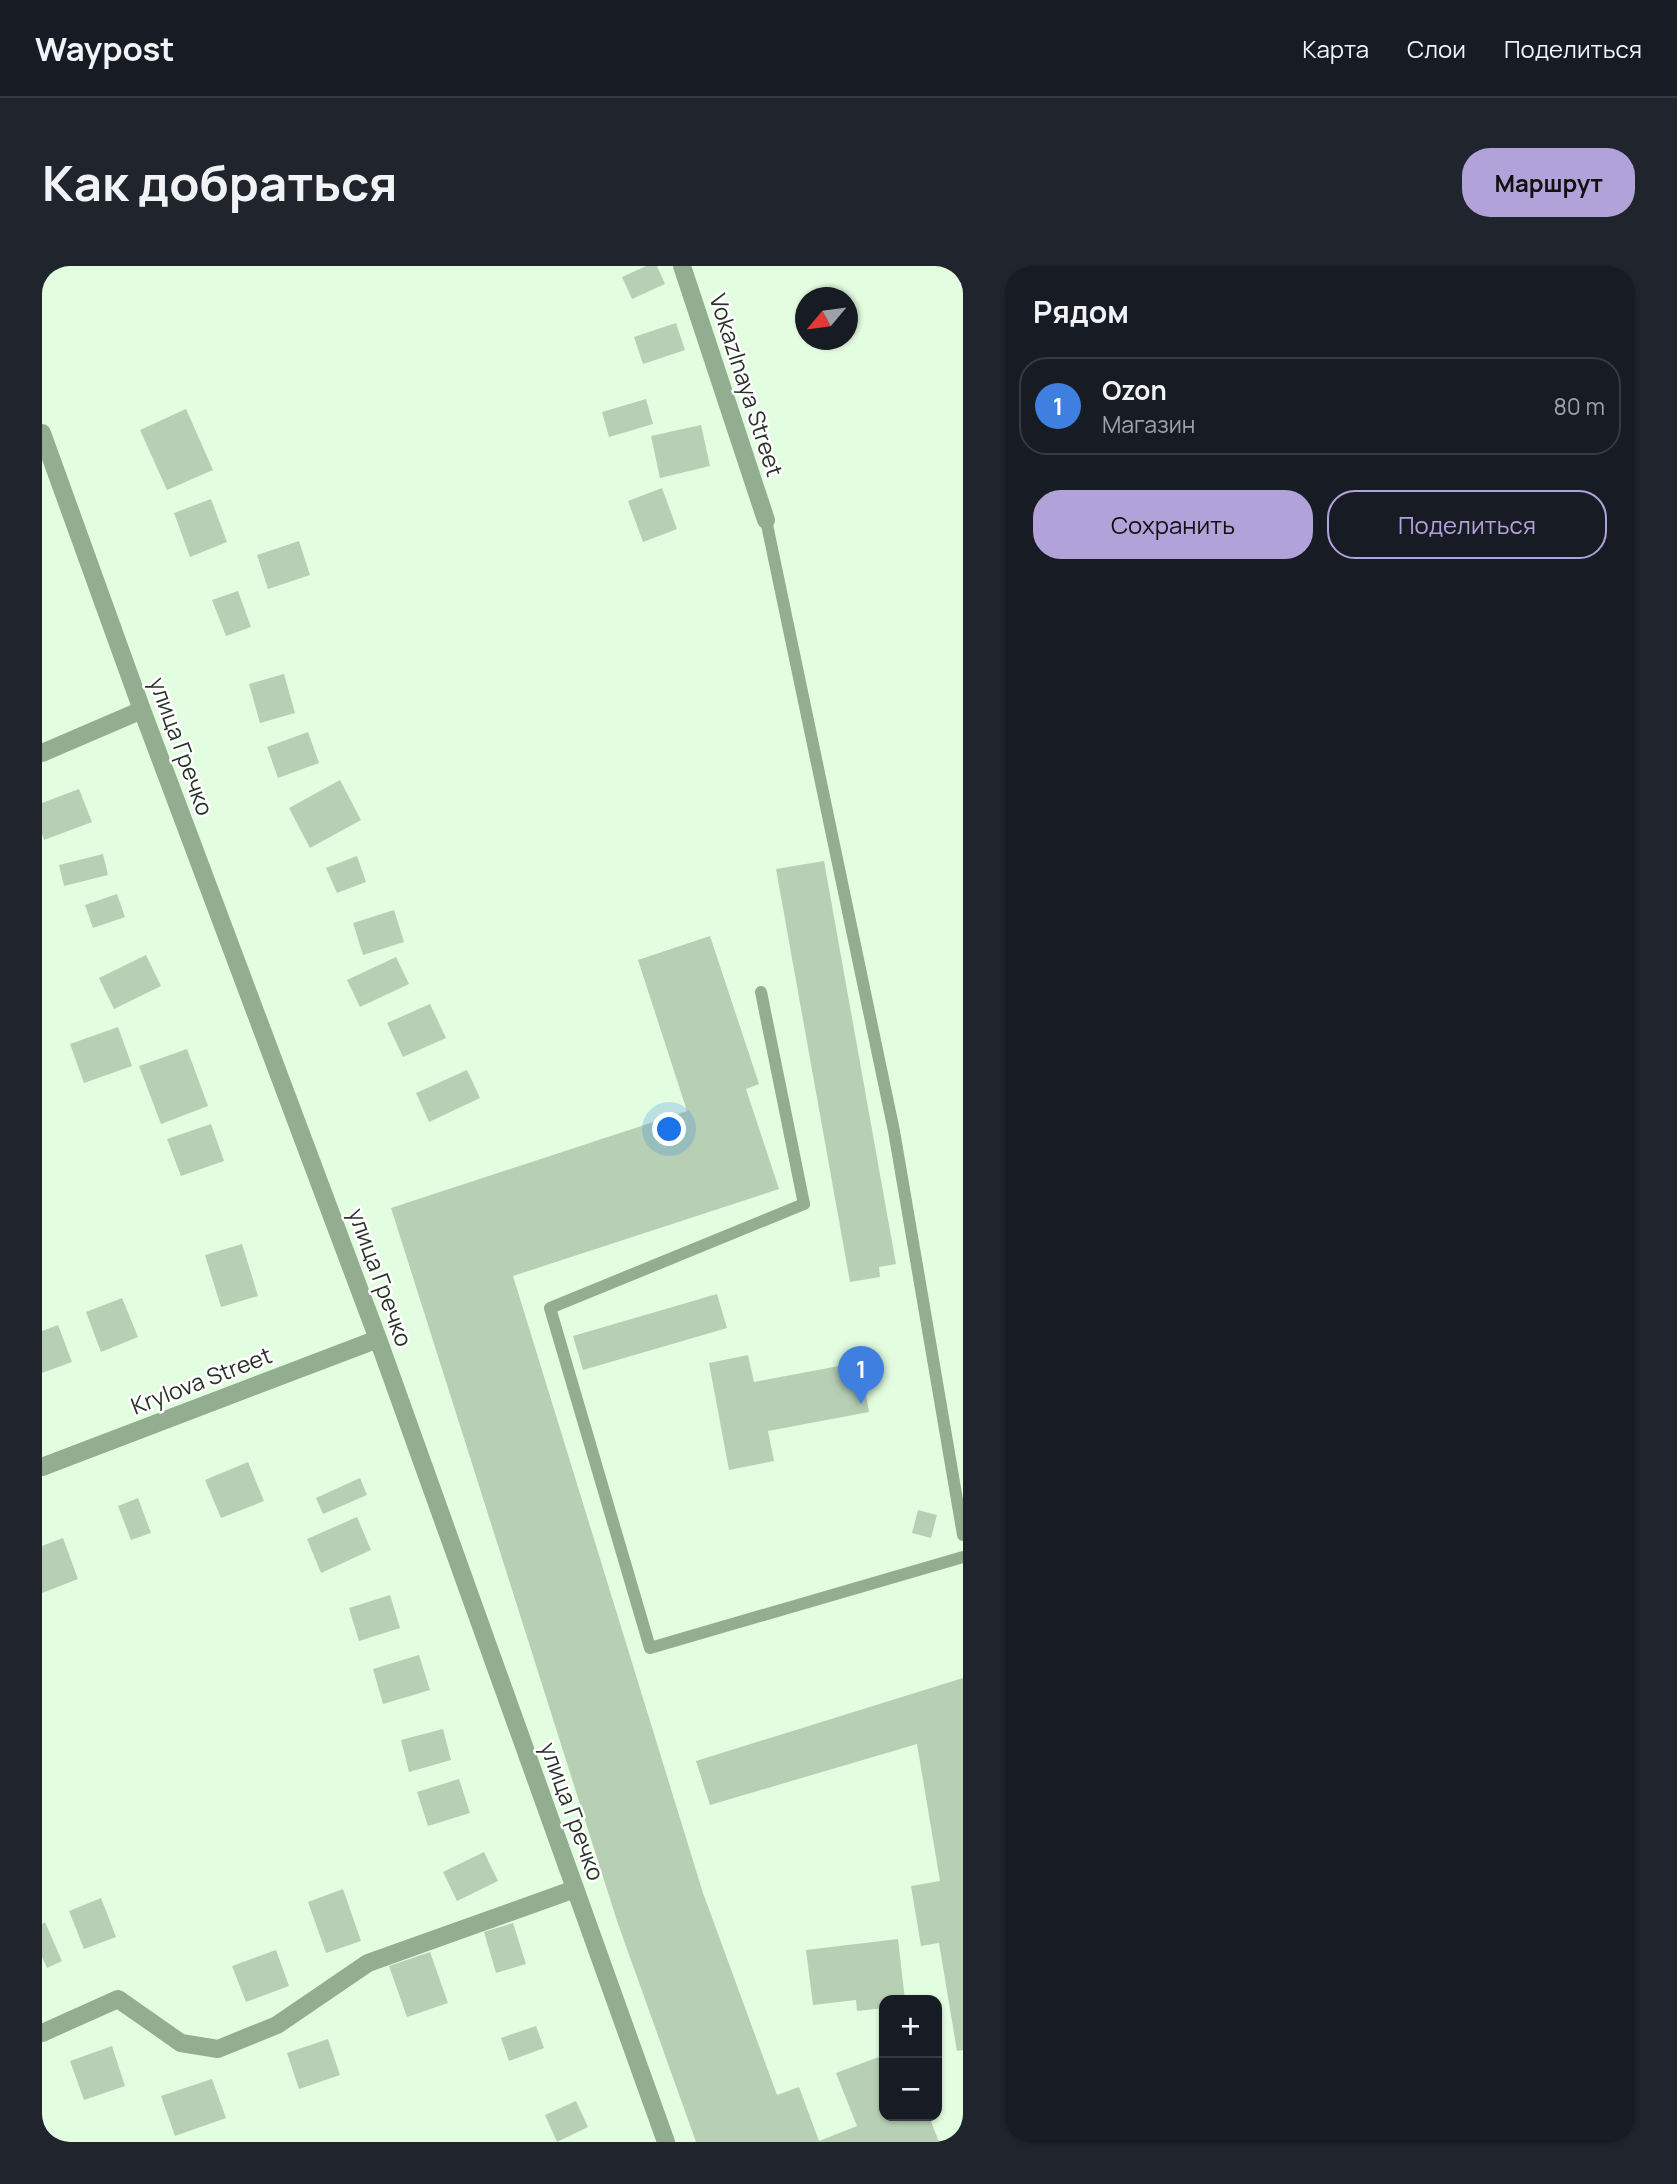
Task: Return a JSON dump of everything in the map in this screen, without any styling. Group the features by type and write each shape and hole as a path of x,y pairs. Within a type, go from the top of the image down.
{"street":[{"name":"Vokazlnaya Street","path":"682,266 766,520"},
{"name":"улица Гречко","path":"42,433 142,709 378,1339 666,2142"},
{"path":"42,753 142,709"},
{"name":"Krylova Street","path":"42,1467 378,1339"},
{"path":"42,2033 118,1999 181,2043 218,2049 277,2025 368,1963 575,1889"}],"lane":[{"path":"766,520 894,1131 963,1535"},
{"path":"761,992 804,1205 550,1308 650,1648 963,1557"}],"building":[{"path":"646,266 657,266 665,284 632,299 622,277"},
{"path":"676,323 685,350 643,364 634,337"},
{"path":"646,399 653,424 609,437 602,412"},
{"path":"186,409 213,470 167,490 140,430"},
{"path":"701,425 710,466 660,478 651,436"},
{"path":"662,488 677,529 643,542 628,501"},
{"path":"211,499 227,542 190,557 174,513"},
{"path":"299,541 310,575 268,589 257,555"},
{"path":"238,591 251,627 226,636 212,600"},
{"path":"284,674 295,713 260,723 249,684"},
{"path":"308,732 319,763 278,778 267,747"},
{"path":"340,780 361,820 310,848 289,808"},
{"path":"79,789 92,822 44,840 42,803"},
{"path":"103,854 108,875 64,886 59,865"},
{"path":"357,856 366,882 337,893 326,868"},
{"path":"824,861 896,1264 879,1267 880,1277 850,1282 776,869"},
{"path":"117,894 125,917 93,928 85,905"},
{"path":"394,910 404,942 363,955 353,923"},
{"path":"710,936 759,1084 746,1089 779,1189 513,1276 703,1893 777,2095 799,2087 819,2141 857,2126 836,2073 879,2057 879,2121 931,2121 939,2142 696,2142 617,1921 391,1208 687,1111 638,960"},
{"path":"146,955 161,986 114,1009 99,978"},
{"path":"396,957 409,984 360,1007 347,980"},
{"path":"430,1004 446,1038 403,1057 387,1023"},
{"path":"118,1027 132,1066 84,1083 70,1044"},
{"path":"187,1049 208,1106 161,1124 139,1066"},
{"path":"467,1070 480,1098 429,1122 416,1093"},
{"path":"211,1124 224,1161 181,1176 167,1139"},
{"path":"242,1244 258,1296 221,1307 205,1255"},
{"path":"717,1294 727,1328 583,1370 573,1336"},
{"path":"122,1298 138,1337 101,1352 86,1312"},
{"path":"58,1325 72,1362 42,1373 42,1331"},
{"path":"748,1355 754,1382 860,1362 869,1412 768,1431 774,1461 729,1470 709,1363"},
{"path":"248,1462 264,1501 221,1518 205,1480"},
{"path":"360,1478 367,1495 323,1514 316,1498"},
{"path":"138,1498 151,1533 131,1540 118,1506"},
{"path":"918,1510 937,1515 931,1538 912,1533"},
{"path":"357,1517 371,1550 321,1573 307,1539"},
{"path":"63,1538 78,1579 42,1593 42,1546"},
{"path":"390,1595 400,1628 359,1641 349,1608"},
{"path":"419,1655 430,1690 383,1704 373,1669"},
{"path":"963,1678 963,2050 957,2051 939,1943 921,1946 911,1886 940,1881 917,1744 710,1805 696,1761"},
{"path":"443,1729 451,1760 409,1772 401,1740"},
{"path":"459,1779 470,1813 428,1826 417,1792"},
{"path":"484,1852 498,1881 457,1901 443,1872"},
{"path":"343,1889 361,1941 326,1953 308,1902"},
{"path":"101,1898 116,1937 84,1949 69,1911"},
{"path":"45,1922 62,1961 47,1968 42,1957 42,1924"},
{"path":"513,1923 526,1964 496,1973 484,1932"},
{"path":"898,1939 904,1995 879,1995 879,2009 857,2011 856,2000 813,2005 806,1950"},
{"path":"276,1950 289,1986 246,2002 232,1966"},
{"path":"430,1952 448,2003 407,2017 389,1966"},
{"path":"536,2026 544,2048 509,2061 501,2038"},
{"path":"328,2039 340,2075 299,2089 287,2053"},
{"path":"112,2046 125,2086 84,2100 70,2061"},
{"path":"212,2079 226,2118 175,2136 161,2096"},
{"path":"576,2101 588,2127 557,2142 545,2115"}],"place":[{"name":"Ozon","path":"861,1404"}]}
